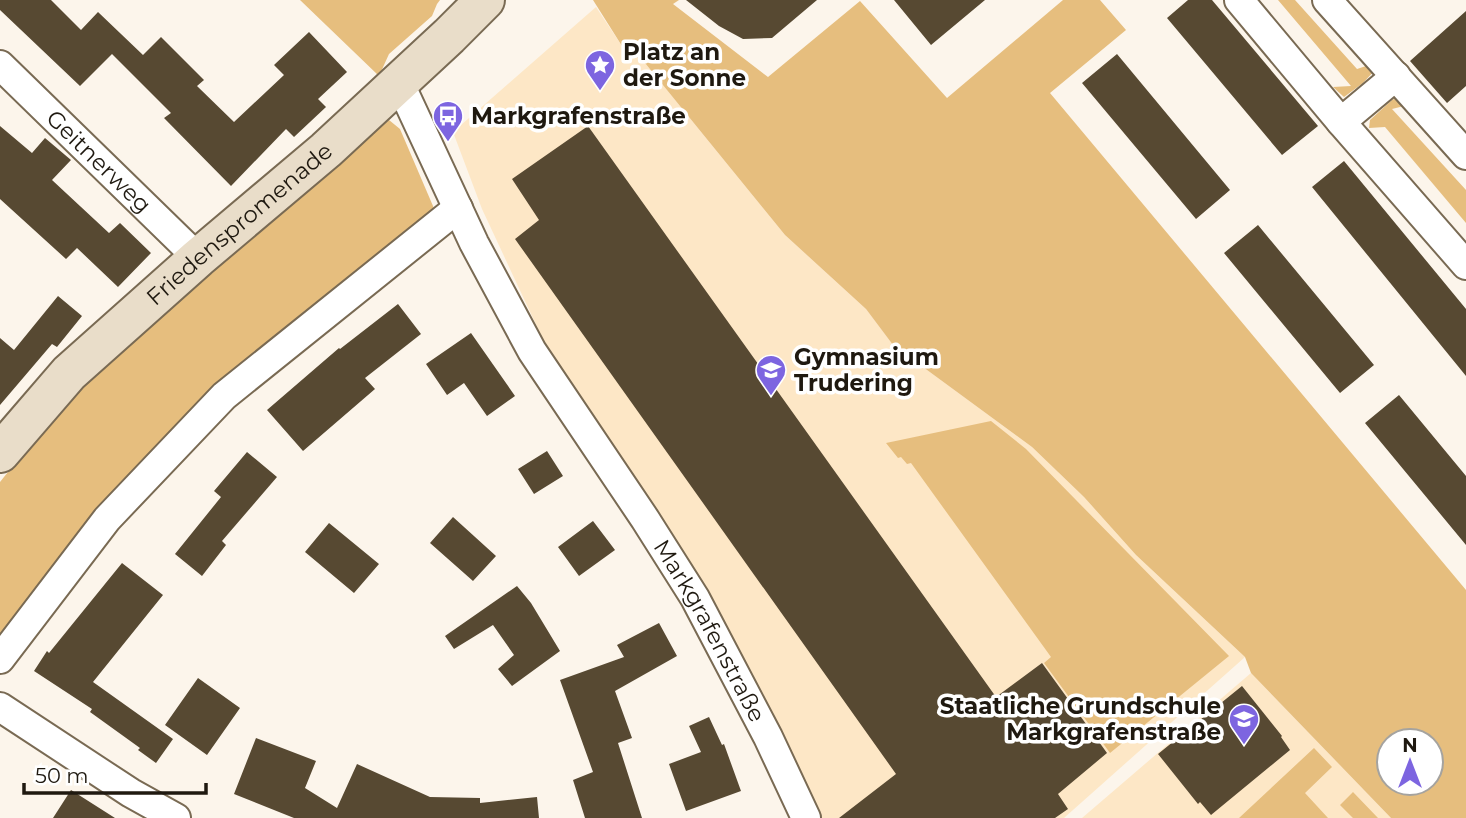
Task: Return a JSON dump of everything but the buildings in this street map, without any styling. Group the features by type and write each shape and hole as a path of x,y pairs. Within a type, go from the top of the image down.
{"street":[{"name":"Friedenspromenade","path":"0,453 69,373 326,149 485,0"},
{"path":"1239,0 1466,265"},
{"path":"1327,0 1466,155"},
{"name":"Geitnerweg","path":"0,65 198,258"},
{"path":"1341,122 1396,76"},
{"name":"Markgrafenstraße","path":"399,82 474,243 532,351 695,598 768,737 806,818"},
{"path":"0,659 107,519 224,396 458,208"},
{"path":"0,707 131,793 176,818"}],"shaded area":[{"path":"300,0 440,0 432,16 389,54 379,76"},
{"path":"593,0 679,0 673,4 768,77 860,1 947,98 1063,0 1100,0 1126,30 1050,93 1466,590 1466,818 1391,818 1251,673 1245,657 1136,555 1084,497 1032,447 893,345 866,309 785,235 645,63 622,46"},
{"path":"1278,0 1295,0 1357,69 1372,64 1375,70 1344,97 1333,87 1351,86"},
{"name":"Gymnasium Trudering","path":"596,7 622,46 645,63 785,235 866,309 893,345 1032,447 1084,497 1136,555 1245,657 1064,818 821,818 702,590 546,346 482,209 453,132"},
{"path":"1399,97 1408,105 1392,109 1466,190 1466,223 1385,127 1369,128 1370,120"},
{"path":"389,120 400,129 436,213 217,388 0,640 0,482 79,383"},
{"path":"991,421 1026,449 1229,656 1110,753 1044,663 1051,657 911,463 907,464 901,457 898,458 886,443"},
{"name":"Staatliche Grundschule Markgrafenstraße","path":"1251,673 1391,818 1082,818"},
{"path":"1314,748 1332,767 1305,793 1328,818 1239,818"},
{"path":"1353,792 1378,818 1353,818 1340,805"}],"place":[{"name":"Platz an der Sonne","path":"600,92"},
{"name":"Markgrafenstraße","path":"448,143"},
{"name":"Gymnasium Trudering","path":"771,397"},
{"name":"Staatliche Grundschule Markgrafenstraße","path":"1244,746"}]}
